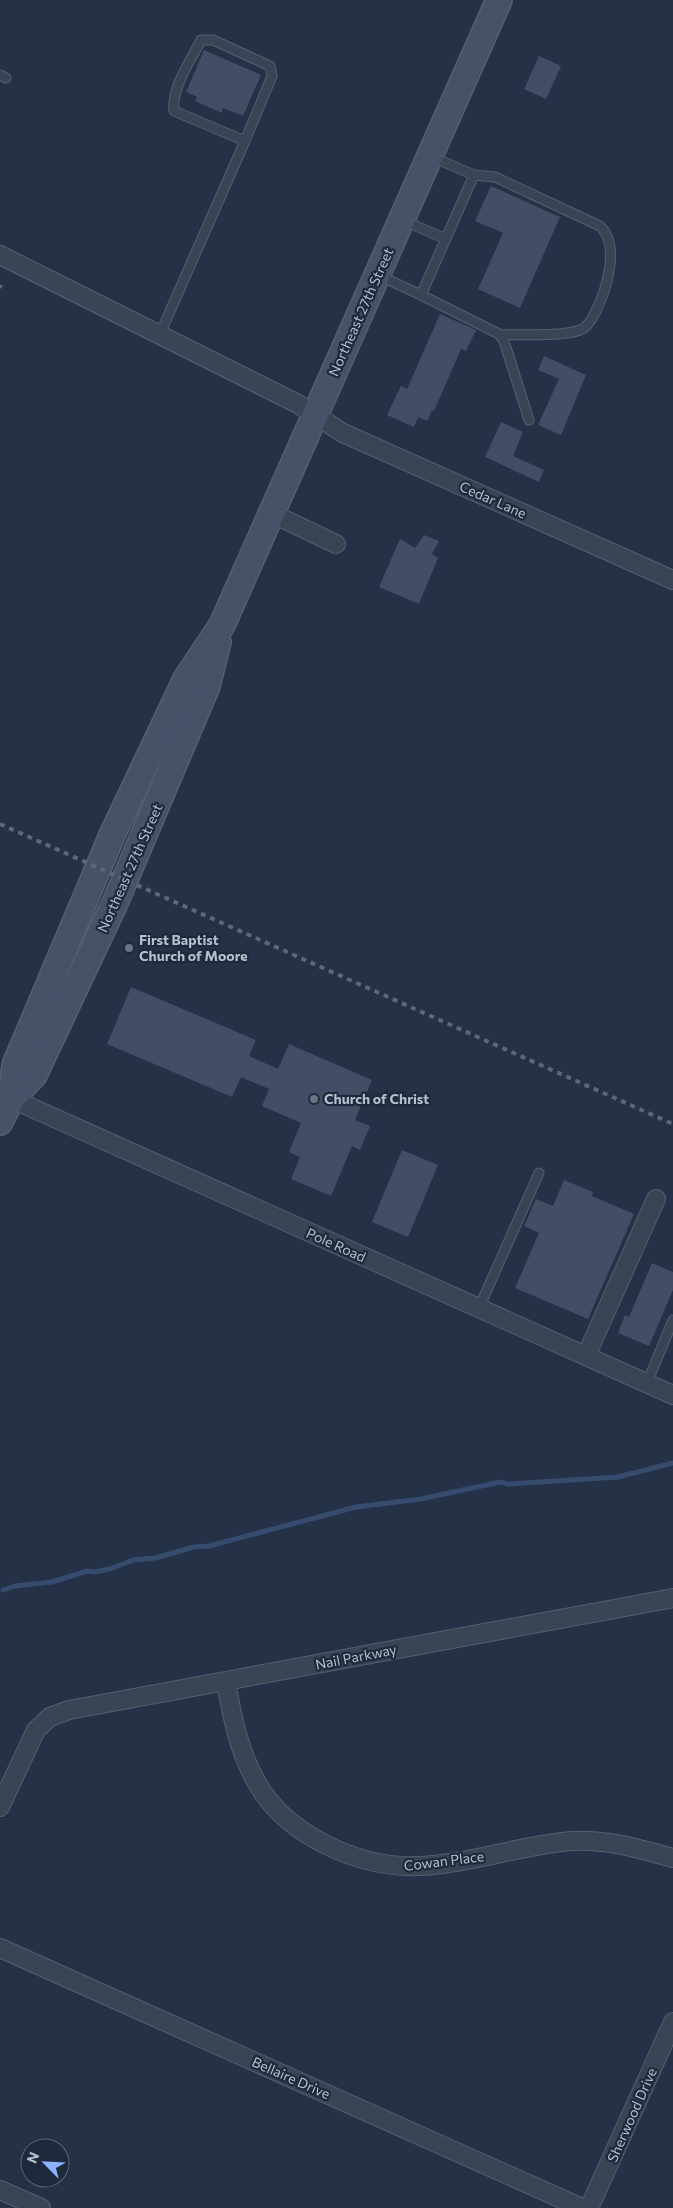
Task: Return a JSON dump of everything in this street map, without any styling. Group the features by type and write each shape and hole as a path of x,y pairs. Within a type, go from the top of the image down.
{"main road":[{"name":"Northeast 27th Street","path":"0,1122 5,1096 34,1075 119,894 207,686 222,625 499,0"}],"street":[{"name":"Cedar Lane","path":"0,255 298,404 343,432 673,580"},
{"path":"271,513 336,544"},
{"name":"Pole Road","path":"5,1096 673,1395"},
{"path":"586,1356 656,1199"},
{"name":"Nail Parkway","path":"0,1807 29,1742 42,1724 50,1717 70,1710 673,1598"},
{"name":"Cowan Place","path":"226,1682 239,1743 258,1784 287,1818 323,1844 341,1853 379,1864 420,1866 572,1841 599,1841 673,1858"},
{"name":"Bellaire Drive","path":"0,1948 582,2208"},
{"name":"Sherwood Drive","path":"589,2208 673,2022"},
{"path":"0,2190 42,2208"}],"lane":[{"path":"160,334 245,142 272,76 270,66 213,40 201,40 181,79 173,103 174,111 245,142"},
{"path":"430,156 474,175 495,177 600,226 606,232 609,244 608,281 592,319 583,330 500,335"},
{"path":"421,295 474,175"},
{"path":"402,220 446,239"},
{"path":"377,275 496,331 504,341 529,420"},
{"path":"479,1308 539,1173"},
{"path":"647,1383 673,1320"}],"building":[{"path":"204,50 261,75 243,116 223,108 222,113 195,101 197,97 186,92"},
{"path":"539,56 561,66 546,99 524,89"},
{"path":"491,186 560,217 520,308 478,289 503,233 475,221"},
{"path":"440,314 476,330 466,351 461,349 434,411 432,410 427,421 418,417 414,427 387,415 401,386 407,389"},
{"path":"544,356 586,375 561,435 538,425 559,379 538,370"},
{"path":"501,422 523,432 513,456 544,470 539,482 485,457"},
{"path":"424,535 439,541 432,554 438,558 419,604 379,587 400,539 415,548"},
{"path":"131,987 256,1040 249,1056 278,1069 289,1044 372,1080 355,1120 370,1126 360,1150 352,1146 331,1196 291,1179 300,1157 289,1152 301,1123 262,1106 269,1089 241,1077 232,1097 107,1044"},
{"path":"402,1150 438,1165 408,1237 372,1222"},
{"path":"564,1180 593,1192 592,1196 634,1214 588,1319 515,1288 539,1233 524,1226 536,1199 553,1206"},
{"path":"652,1263 673,1272 673,1290 649,1346 618,1333 625,1315 629,1317"}],"waterway":[{"path":"3,1590 15,1586 52,1582 87,1571 95,1572 113,1568 133,1560 155,1558 194,1547 209,1546 356,1507 421,1499 500,1482 507,1484 618,1477 673,1463"}],"railway":[{"path":"0,824 673,1124"}],"place":[{"name":"First Baptist Church of Moore","path":"129,948"},
{"name":"Church of Christ","path":"314,1099"}]}
